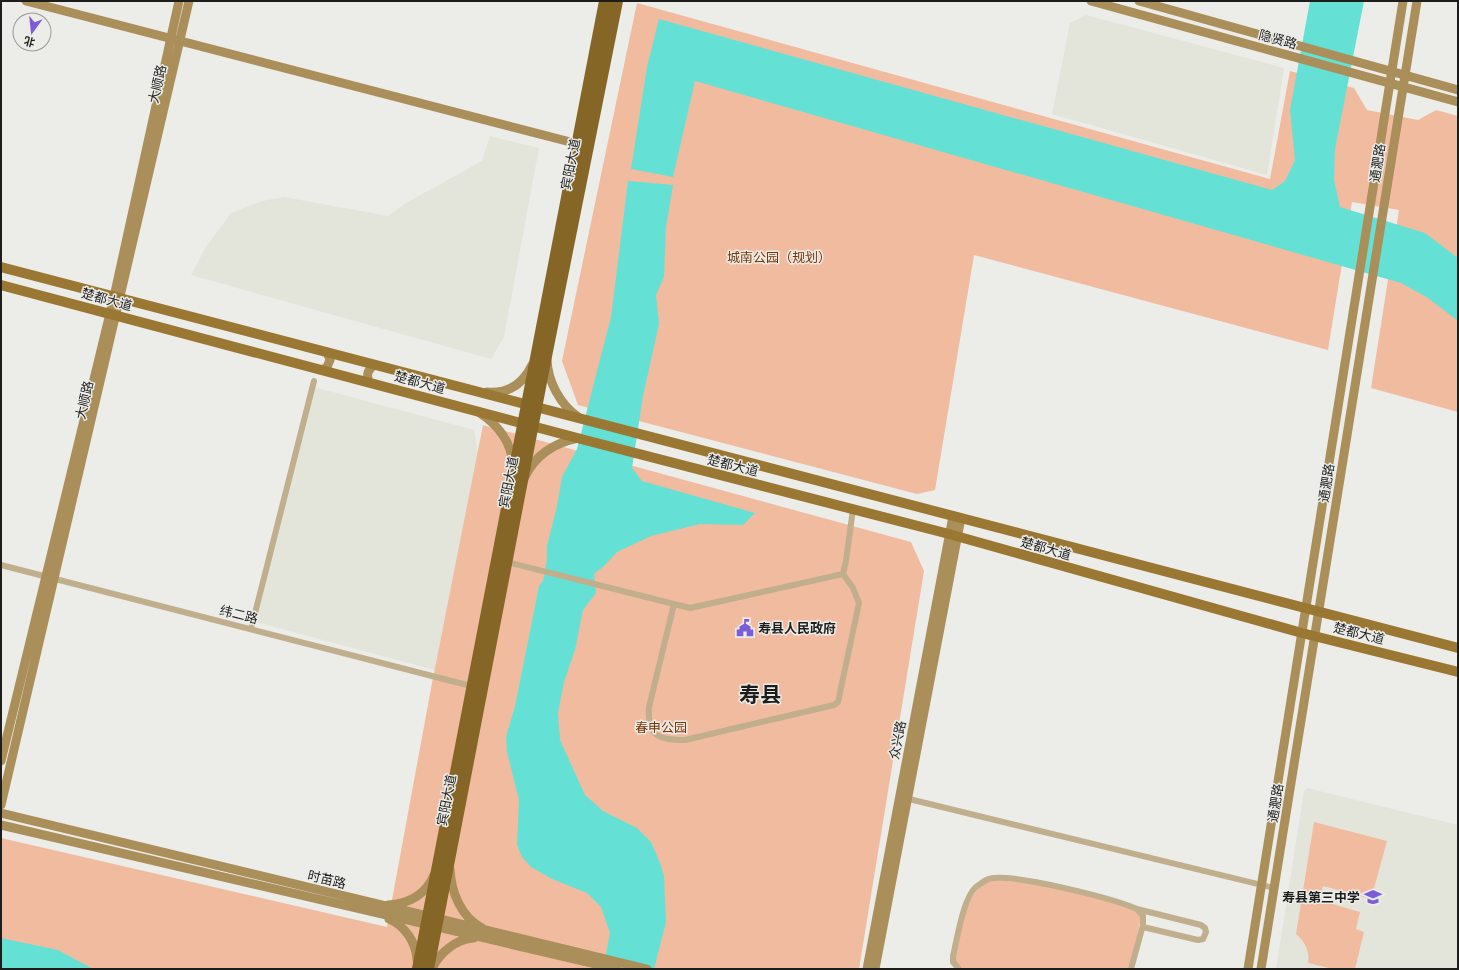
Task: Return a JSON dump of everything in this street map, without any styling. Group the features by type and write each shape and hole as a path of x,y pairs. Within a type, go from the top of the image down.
{"highway":[{"name":"宾阳大道","path":"583,145 605,1"},
{"name":"宾阳大道","path":"444,858 471,686 518,480 583,145 617,1"},
{"name":"宾阳大道","path":"428,969 432,922 444,858 507,562 518,480"},
{"name":"宾阳大道","path":"417,969 432,922"}],"main road":[{"name":"楚都大道","path":"1,267 1458,648"},
{"name":"楚都大道","path":"1,285 647,456 949,534 1302,633 1458,672"}],"street":[{"path":"26,1 170,40 583,145"},
{"name":"大顺路","path":"1,805 50,577 114,297 179,1"},
{"name":"大顺路","path":"1,761 50,577 190,1"},
{"name":"隐贤路","path":"1091,1 1458,102"},
{"name":"隐贤路","path":"1139,1 1458,90"},
{"name":"通淝路","path":"1248,969 1403,1"},
{"name":"通淝路","path":"1261,969 1417,1"},
{"path":"322,370 327,367 330,360 327,352"},
{"path":"478,392 493,393 512,389 522,382 542,355 557,393 567,409 580,418"},
{"path":"369,382 367,376 369,369 374,365"},
{"path":"252,625 314,381"},
{"path":"475,410 488,418 506,440 518,480"},
{"path":"518,480 537,458 560,444 579,438"},
{"path":"674,604 648,707 650,728 655,735 664,739 685,740 834,705 838,702 859,603 853,588 843,574 853,509"},
{"name":"众兴路","path":"875,969 949,534 957,517"},
{"name":"众兴路","path":"867,969 903,798 957,517"},
{"path":"507,562 690,608 843,574"},
{"name":"纬二路","path":"1,565 471,686"},
{"path":"903,798 1274,888"},
{"name":"时苗路","path":"1,813 374,908 598,961 647,969"},
{"name":"时苗路","path":"1,824 374,908"},
{"path":"374,908 411,901 424,890 444,858"},
{"path":"444,858 460,906 468,918 487,935"},
{"path":"959,969 953,962 953,956 964,908 974,888 988,879 1008,878 1060,887 1137,909 1201,925 1205,928 1206,932 1203,939 1198,940 1143,927"},
{"path":"374,908 407,932 415,949 417,969"},
{"path":"1131,969 1143,927 1143,916 1137,909"},
{"path":"432,969 442,954 453,945 464,939 487,935"},
{"name":"时苗路","path":"598,961 617,969"}],"shaded area":[{"path":"1086,15 1284,68 1267,175 1052,114 1070,23"},
{"path":"490,136 539,148 504,337 491,359 191,275 206,247 231,213 262,201 284,197 388,216 406,203 482,161"},
{"path":"314,387 474,430 481,472 442,672 252,621"},
{"name":"寿县第三中学","path":"1307,788 1458,825 1458,969 1276,969 1304,791"}],"green space":[{"name":"城南公园（规划）","path":"637,3 1270,179 1290,71 1354,88 1367,110 1418,120 1436,110 1458,116 1458,412 1371,388 1399,210 1352,202 1328,350 974,255 935,490 917,494 578,405 562,361"},
{"name":"春申公园","path":"483,425 911,542 924,571 859,969 1,969 1,838 387,927 432,683"},
{"path":"1314,822 1387,841 1371,899 1323,886 1319,900 1360,912 1356,929 1364,932 1355,969 1333,969 1308,963 1306,947 1296,934"},
{"path":"1010,880 1059,888 1127,907 1137,912 1141,918 1130,969 963,969 956,962 955,958 962,925 970,902 982,885 991,881"}],"water":[{"path":"1310,1 1364,1 1335,149 1334,180 1340,207 1425,233 1458,258 1458,321 1428,298 1401,283 695,81 673,177 631,169 647,67 659,19 1272,190 1285,181 1295,160 1290,110"},
{"path":"628,181 673,185 666,227 664,277 656,295 659,324 643,396 632,468 642,481 755,513 743,525 700,524 651,536 617,552 594,574 596,593 583,610 575,650 564,682 558,713 560,740 585,795 603,811 637,828 651,842 660,863 664,876 666,922 654,969 603,969 610,933 601,907 587,893 552,879 531,867 522,857 517,845 519,800 507,752 506,737 515,706 539,586 543,581 547,560 547,546 557,506 562,477 577,449 611,317"},
{"path":"1,938 58,950 93,969 1,969"}],"place":[{"name":"寿县人民政府","path":"745,628"},
{"name":"寿县第三中学","path":"1373,897"}],"district":[{"name":"寿县","path":"760,693"}]}
